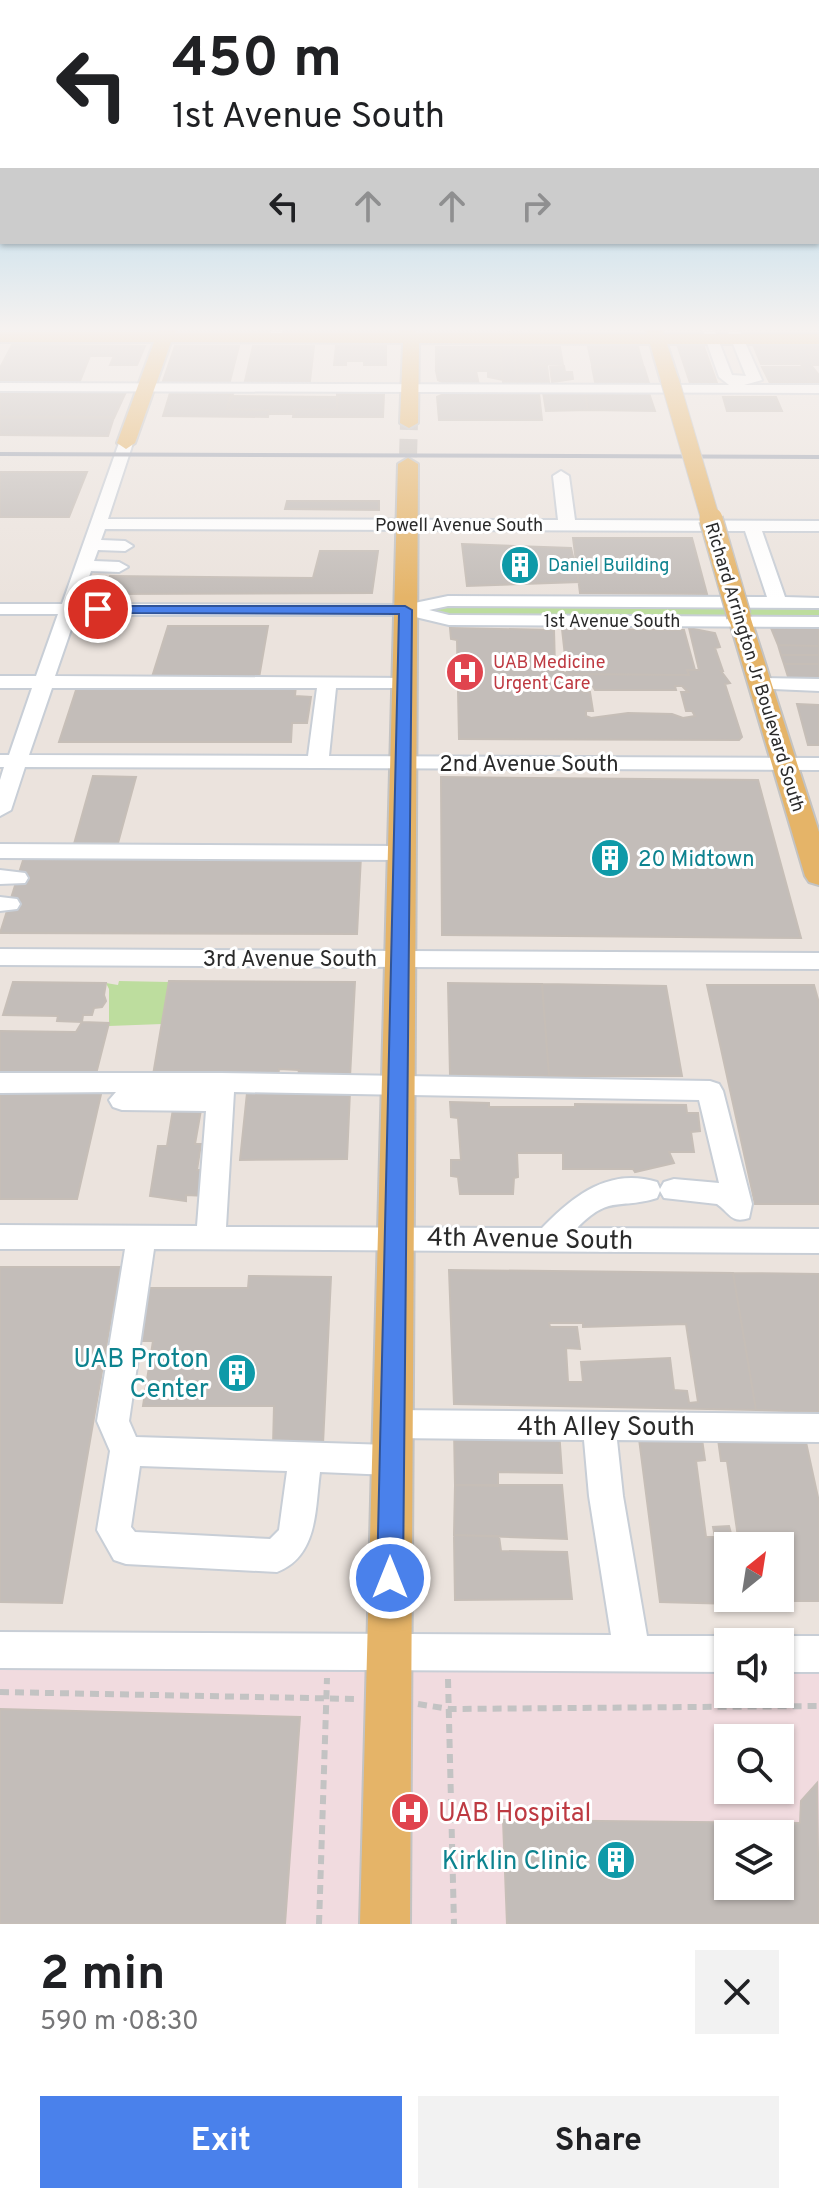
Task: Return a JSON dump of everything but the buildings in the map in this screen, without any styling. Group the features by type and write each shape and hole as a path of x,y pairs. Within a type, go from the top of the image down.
{"main road":[{"path":"126,443 134,419"},
{"path":"409,419 409,423"},
{"name":"Richard Arrington Jr Boulevard South","path":"681,419 784,764 817,862"},
{"path":"385,1924 408,464"}],"street":[{"path":"0,810 8,761 44,683 126,443"},
{"path":"561,476 567,525"},
{"name":"Powell Avenue South","path":"99,524 819,526"},
{"path":"752,526 778,603"},
{"path":"92,545 125,546"},
{"path":"85,566 119,567"},
{"name":"1st Avenue South","path":"0,609 405,610 448,601 819,603"},
{"name":"1st Avenue South","path":"405,610 449,620 740,619 819,622"},
{"path":"0,682 404,682"},
{"path":"313,767 327,683"},
{"path":"760,684 819,685"},
{"name":"2nd Avenue South","path":"8,761 229,769 402,762 819,764"},
{"path":"0,851 401,853"},
{"name":"3rd Avenue South","path":"0,957 819,961"},
{"path":"0,1083 221,1092"},
{"path":"122,1100 221,1092 399,1087 710,1091 747,1241"},
{"path":"211,1237 221,1092"},
{"path":"549,1239 592,1196 614,1191 723,1194 738,1204"},
{"name":"4th Avenue South","path":"0,1237 819,1241"},
{"path":"141,1237 113,1421 126,1451 114,1530 126,1548 277,1556 295,1537 305,1459"},
{"path":"599,1426 606,1496 632,1654"},
{"name":"4th Alley South","path":"126,1451 305,1459 391,1442 599,1426 819,1428"},
{"path":"0,1650 714,1654"},
{"path":"794,1654 819,1654"}],"path":[{"path":"319,1924 327,1652"},
{"path":"448,1653 454,1924"},
{"path":"0,1692 388,1700 449,1709 819,1706"}],"shaded area":[{"name":"UAB Hospital","path":"0,1659 714,1662 714,1708 794,1708 794,1662 819,1663 819,1924 0,1924"}],"green space":[{"path":"449,605 819,606 819,616 450,615 433,611"},
{"path":"119,981 169,982 162,1024 109,1026 109,989 106,983 118,985"}],"tunnel":[{"path":"408,457 409,423"}],"railway":[{"path":"0,454 819,457"}],"place":[{"name":"Daniel Building","path":"520,565"},
{"name":"UAB Medicine Urgent Care","path":"465,672"},
{"name":"20 Midtown","path":"610,858"},
{"name":"UAB Proton Center","path":"237,1373"},
{"name":"UAB Hospital","path":"410,1812"},
{"name":"Kirklin Clinic","path":"616,1860"}],"route":[{"path":"98,609 405,610 390,1578"}]}
